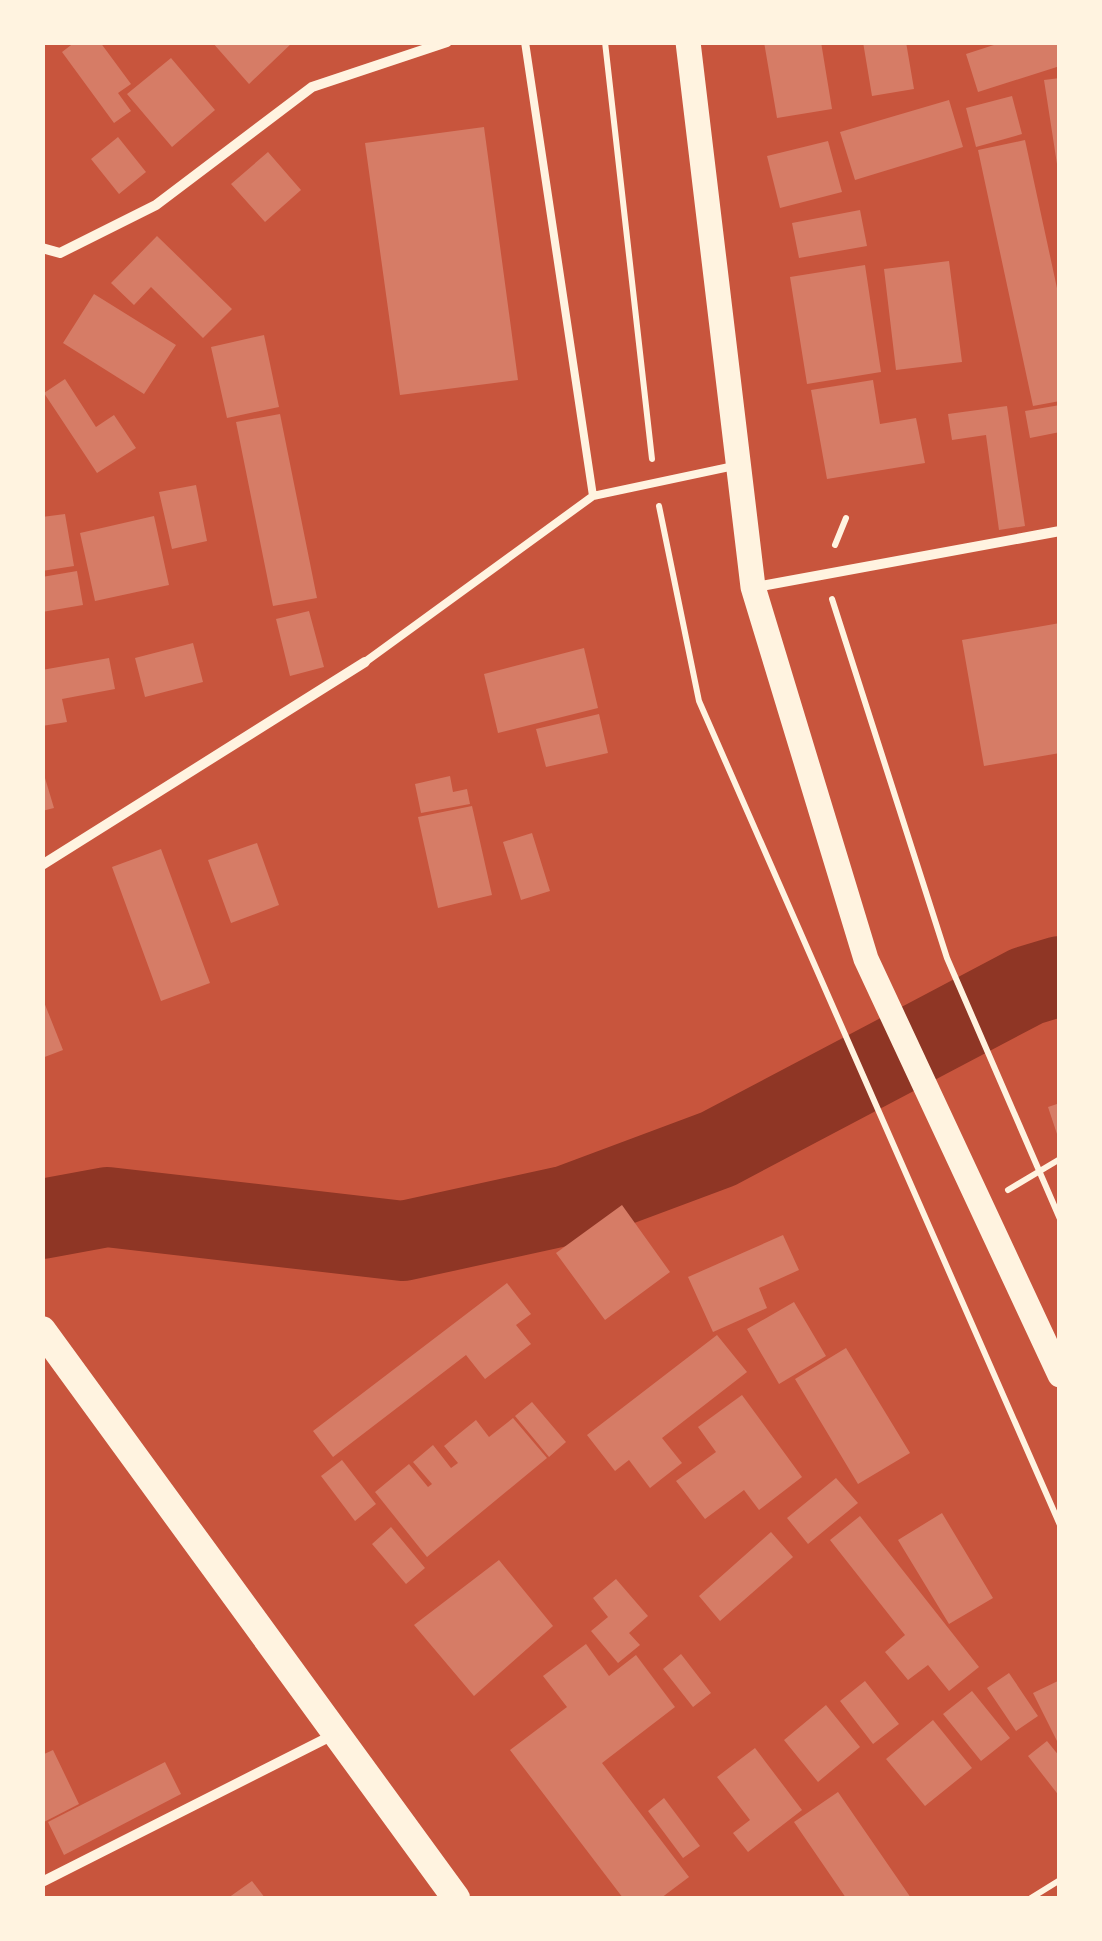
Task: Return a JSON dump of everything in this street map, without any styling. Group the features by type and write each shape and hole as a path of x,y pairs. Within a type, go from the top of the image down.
{"highway":[{"path":"42,1330 456,1898"}],"main road":[{"path":"688,42 753,587 866,959 1060,1375"}],"street":[{"path":"42,248 60,253 156,205 312,86 447,42"},
{"path":"753,587 1060,531"},
{"path":"42,865 365,662"},
{"path":"42,1882 334,1735"}],"lane":[{"path":"525,42 593,496"},
{"path":"365,662 593,496 738,465"}],"path":[{"path":"605,42 654,483 699,701 1060,1525"},
{"path":"846,518 824,572 947,958 1060,1219"},
{"path":"982,1207 1060,1159"},
{"path":"1031,1898 1060,1880"}],"building":[{"path":"75,42 100,42 131,84 118,93 131,111 114,123 62,52"},
{"path":"212,42 293,42 249,84"},
{"path":"764,42 821,42 832,109 777,118"},
{"path":"863,42 906,42 914,89 872,96"},
{"path":"1003,42 1060,42 1060,66 978,92 966,54"},
{"path":"171,58 215,110 172,147 127,94"},
{"path":"1060,78 1060,164 1057,164 1044,80"},
{"path":"1012,96 1022,134 976,147 966,108"},
{"path":"949,100 963,147 855,180 840,132"},
{"path":"484,127 518,380 400,395 365,143"},
{"path":"118,137 146,172 119,194 91,159"},
{"path":"1025,140 1060,302 1060,401 1033,406 978,150"},
{"path":"828,141 842,192 780,208 767,156"},
{"path":"268,152 301,190 265,222 231,184"},
{"path":"860,210 867,246 799,258 792,223"},
{"path":"157,236 232,309 203,338 151,287 134,305 111,283"},
{"path":"949,261 962,362 896,370 884,269"},
{"path":"865,265 881,372 807,384 790,277"},
{"path":"94,294 176,345 144,394 63,343"},
{"path":"264,335 279,407 227,418 211,347"},
{"path":"65,379 96,427 114,415 136,448 97,473 44,393"},
{"path":"873,380 880,424 916,418 925,463 827,479 811,390"},
{"path":"1060,405 1060,432 1030,438 1025,411"},
{"path":"1007,406 1025,526 999,530 986,435 952,440 948,414"},
{"path":"280,414 317,598 273,606 236,422"},
{"path":"196,485 207,541 172,549 159,492"},
{"path":"65,514 74,566 42,571 42,517"},
{"path":"154,516 169,585 95,601 80,533"},
{"path":"77,571 83,605 42,612 42,577"},
{"path":"309,611 324,667 290,676 276,619"},
{"path":"1060,623 1060,753 984,766 962,640"},
{"path":"193,643 203,682 145,697 135,658"},
{"path":"584,648 598,708 498,733 484,674"},
{"path":"109,658 115,689 62,699 67,722 42,726 42,670"},
{"path":"599,714 608,753 546,767 536,729"},
{"path":"42,768 54,808 42,811"},
{"path":"450,776 453,792 467,789 470,804 421,813 415,784"},
{"path":"472,806 492,895 438,908 418,817"},
{"path":"532,833 550,891 521,900 503,842"},
{"path":"257,843 279,905 231,923 208,860"},
{"path":"161,849 210,983 161,1001 112,867"},
{"path":"42,997 63,1050 42,1058"},
{"path":"1060,1103 1060,1140 1059,1140 1048,1107"},
{"path":"622,1205 670,1272 605,1320 556,1253"},
{"path":"783,1235 799,1270 759,1288 767,1308 713,1332 688,1277"},
{"path":"507,1283 531,1314 516,1325 531,1344 485,1379 466,1355 333,1457 313,1431"},
{"path":"794,1302 826,1356 779,1384 747,1329"},
{"path":"717,1335 747,1372 662,1438 682,1463 650,1488 629,1460 615,1471 587,1435"},
{"path":"846,1348 910,1453 858,1484 795,1379"},
{"path":"742,1395 802,1477 759,1510 744,1490 705,1519 676,1481 716,1452 698,1427"},
{"path":"532,1402 566,1442 549,1457 515,1416"},
{"path":"513,1418 547,1458 427,1557 375,1492 409,1464 428,1487 432,1484 413,1462 433,1445 451,1468 458,1463 444,1446 476,1420 489,1437"},
{"path":"342,1460 376,1504 355,1521 321,1476"},
{"path":"836,1478 858,1503 808,1544 787,1518"},
{"path":"942,1513 993,1598 949,1624 898,1540"},
{"path":"860,1516 979,1667 949,1691 928,1665 908,1680 885,1652 905,1635 830,1540"},
{"path":"391,1527 425,1568 406,1584 372,1544"},
{"path":"771,1532 793,1557 720,1621 699,1596"},
{"path":"499,1560 553,1626 474,1696 414,1625"},
{"path":"616,1579 648,1616 629,1633 640,1645 618,1663 591,1631 608,1617 593,1598"},
{"path":"586,1644 609,1676 636,1655 675,1707 602,1763 689,1877 661,1898 623,1898 510,1750 567,1707 543,1676"},
{"path":"681,1654 711,1693 693,1707 663,1669"},
{"path":"1009,1673 1038,1716 1016,1731 987,1688"},
{"path":"1060,1680 1060,1747 1033,1693"},
{"path":"865,1681 899,1724 873,1744 840,1701"},
{"path":"972,1691 1010,1738 981,1761 943,1714"},
{"path":"826,1705 860,1747 818,1782 784,1740"},
{"path":"933,1720 972,1768 925,1806 886,1759"},
{"path":"1047,1741 1060,1757 1060,1797 1028,1756"},
{"path":"755,1748 802,1810 748,1852 733,1833 750,1820 717,1777"},
{"path":"53,1750 79,1804 44,1822 42,1755"},
{"path":"165,1762 181,1794 64,1855 48,1822"},
{"path":"838,1792 911,1898 846,1898 794,1822"},
{"path":"664,1798 700,1846 683,1858 648,1811"},
{"path":"252,1881 265,1898 228,1898"}],"waterway":[{"path":"42,1219 107,1207 403,1241 568,1205 718,1149 1027,986 1060,976"}]}
